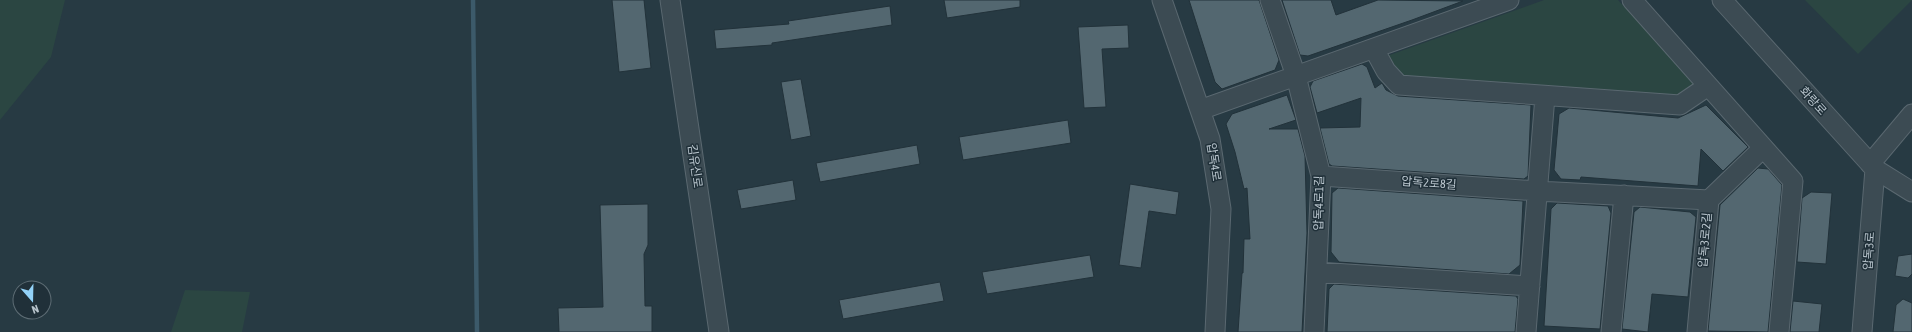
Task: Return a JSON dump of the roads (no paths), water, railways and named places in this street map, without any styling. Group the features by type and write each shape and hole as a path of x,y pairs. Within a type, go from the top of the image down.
{"street":[{"name":"김유신로","path":"670,0 719,332"},
{"name":"압독4로","path":"1162,0 1210,139 1221,209 1215,332"},
{"name":"압독4로1길","path":"1270,0 1296,76 1321,176 1314,332"},
{"path":"1200,110 1509,0"},
{"path":"1632,0 1792,181 1779,332"},
{"name":"화랑로","path":"1722,0 1872,166 1912,192"},
{"path":"1374,49 1386,71 1399,85 1680,105 1708,86"},
{"path":"1526,332 1545,96"},
{"path":"1872,166 1911,113"},
{"name":"압독3로2길","path":"1697,332 1709,200 1763,148"},
{"name":"압독3로","path":"1862,332 1872,166"},
{"name":"압독2로8길","path":"1321,176 1537,191 1709,200"},
{"path":"1611,332 1624,195"},
{"path":"1317,272 1530,286"}],"waterway":[{"path":"473,0 477,332"}]}
